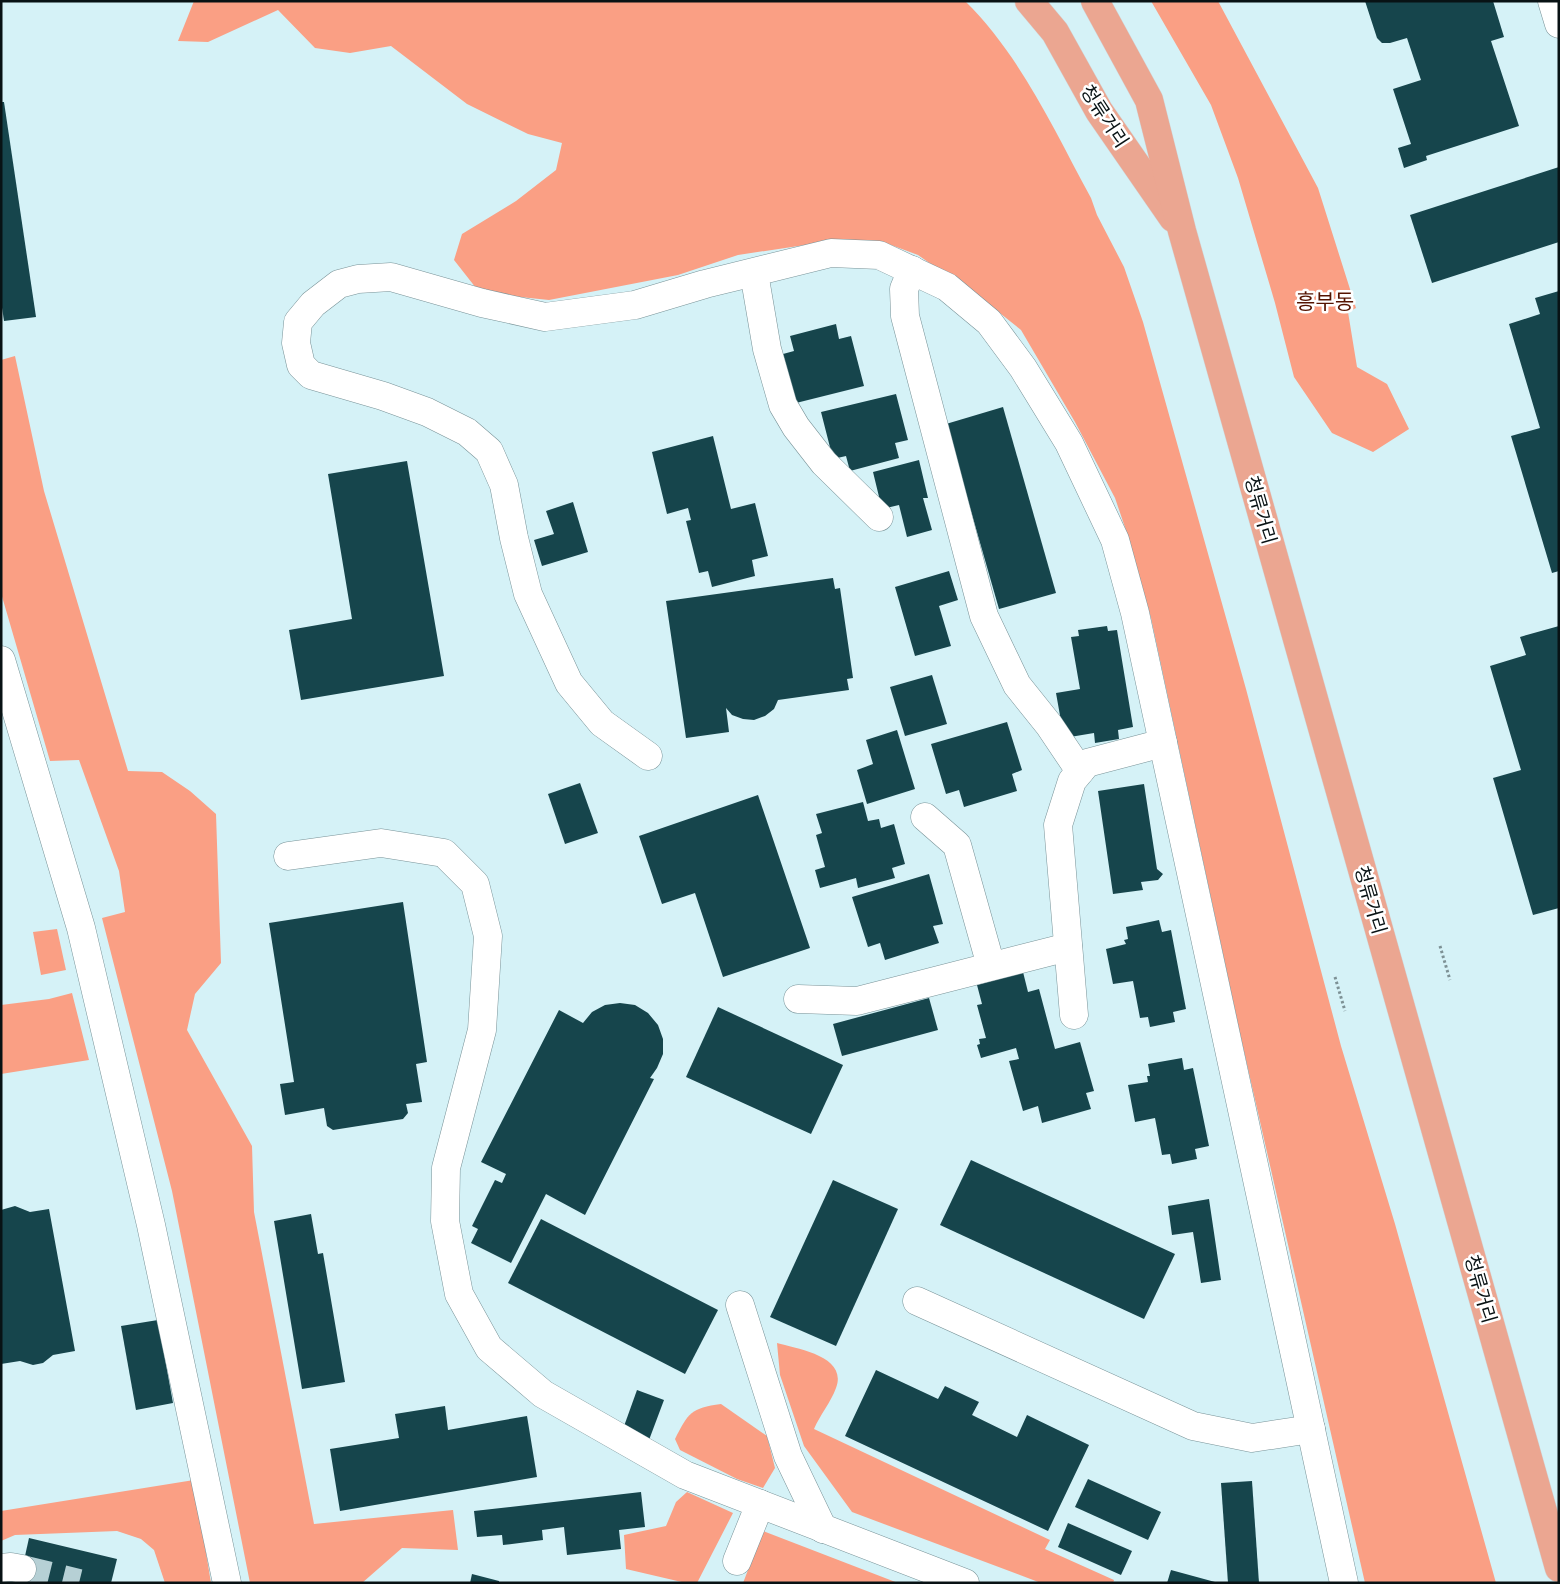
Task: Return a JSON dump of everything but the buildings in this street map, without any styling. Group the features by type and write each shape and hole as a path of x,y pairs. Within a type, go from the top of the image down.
{"main road":[{"name":"청류거리","path":"1029,1 1055,32 1100,111 1182,231"},
{"name":"청류거리","path":"1095,1 1150,100 1182,231 1559,1568"}],"street":[{"path":"1552,1 1559,24"},
{"path":"648,756 602,723 569,683 528,594 514,538 504,485 489,451 466,432 428,412 383,396 311,375 301,365 296,343 298,322 313,304 339,284 358,279 391,277 545,317 635,305 704,284 831,253 879,255 947,287 988,322 1023,368 1069,443 1115,540 1135,613 1344,1583"},
{"path":"912,270 904,289 905,316 984,616 1017,685 1049,725 1080,771"},
{"path":"754,273 767,349 783,405 796,427 824,462 879,517"},
{"path":"1,660 81,928 150,1225 227,1583"},
{"path":"1074,1015 1058,825 1072,781 1088,763 1163,743"},
{"path":"926,817 957,845 991,966"},
{"path":"288,856 382,843 444,853 475,884 488,936 482,1030 446,1168 445,1220 459,1294 489,1348 543,1394 685,1475 965,1583"},
{"path":"798,999 857,1001 1068,947"},
{"path":"916,1301 1193,1426 1252,1438 1311,1429"},
{"path":"740,1305 788,1456 823,1529"},
{"path":"737,1561 760,1504"}],"path":[{"path":"1440,946 1450,980"},
{"path":"1335,977 1345,1011"}],"shaded area":[{"path":"194,1 965,1 985,22 1020,70 1050,120 1091,198 1097,215 1124,267 1143,322 1246,689 1341,1046 1395,1224 1496,1583 1365,1583 1241,1038 1151,618 1130,542 1115,498 1075,422 1021,330 991,306 918,255 883,242 825,242 738,255 678,275 549,300 502,295 476,288 454,260 462,234 516,201 556,170 562,143 528,134 467,104 391,46 350,53 315,48 278,10 208,42 178,41"},
{"path":"1151,1 1218,1 1318,188 1356,308 1348,312 1357,367 1387,384 1409,429 1373,452 1332,433 1294,377 1275,303 1238,178 1211,105"},
{"path":"15,356 44,491 128,771 162,772 190,791 216,814 221,963 195,994 187,1030 252,1146 254,1212 314,1524 453,1510 458,1550 402,1548 362,1583 250,1583 172,1191 102,918 125,912 119,871 79,760 50,761 1,593 1,360"},
{"path":"57,929 66,970 41,975 33,932"},
{"path":"72,993 89,1060 1,1074 1,1005 49,999"},
{"path":"777,1343 808,1351 828,1361 835,1368 838,1377 836,1388 814,1429 1050,1540 1045,1549 1114,1580 1113,1583 1041,1583 852,1512 804,1446 780,1375"},
{"path":"721,1404 767,1436 775,1468 763,1488 737,1479 680,1450 675,1439 687,1418 697,1410"},
{"path":"194,1480 211,1583 165,1583 154,1550 141,1539 117,1531 15,1535 1,1541 1,1511"},
{"path":"687,1492 733,1513 697,1583 686,1583 626,1569 624,1535 666,1526 676,1502"},
{"path":"763,1531 898,1583 743,1583"}],"tunnel":[{"path":"22,1569 79,1583"}],"district":[{"name":"흥부동","path":"1325,302"}]}
